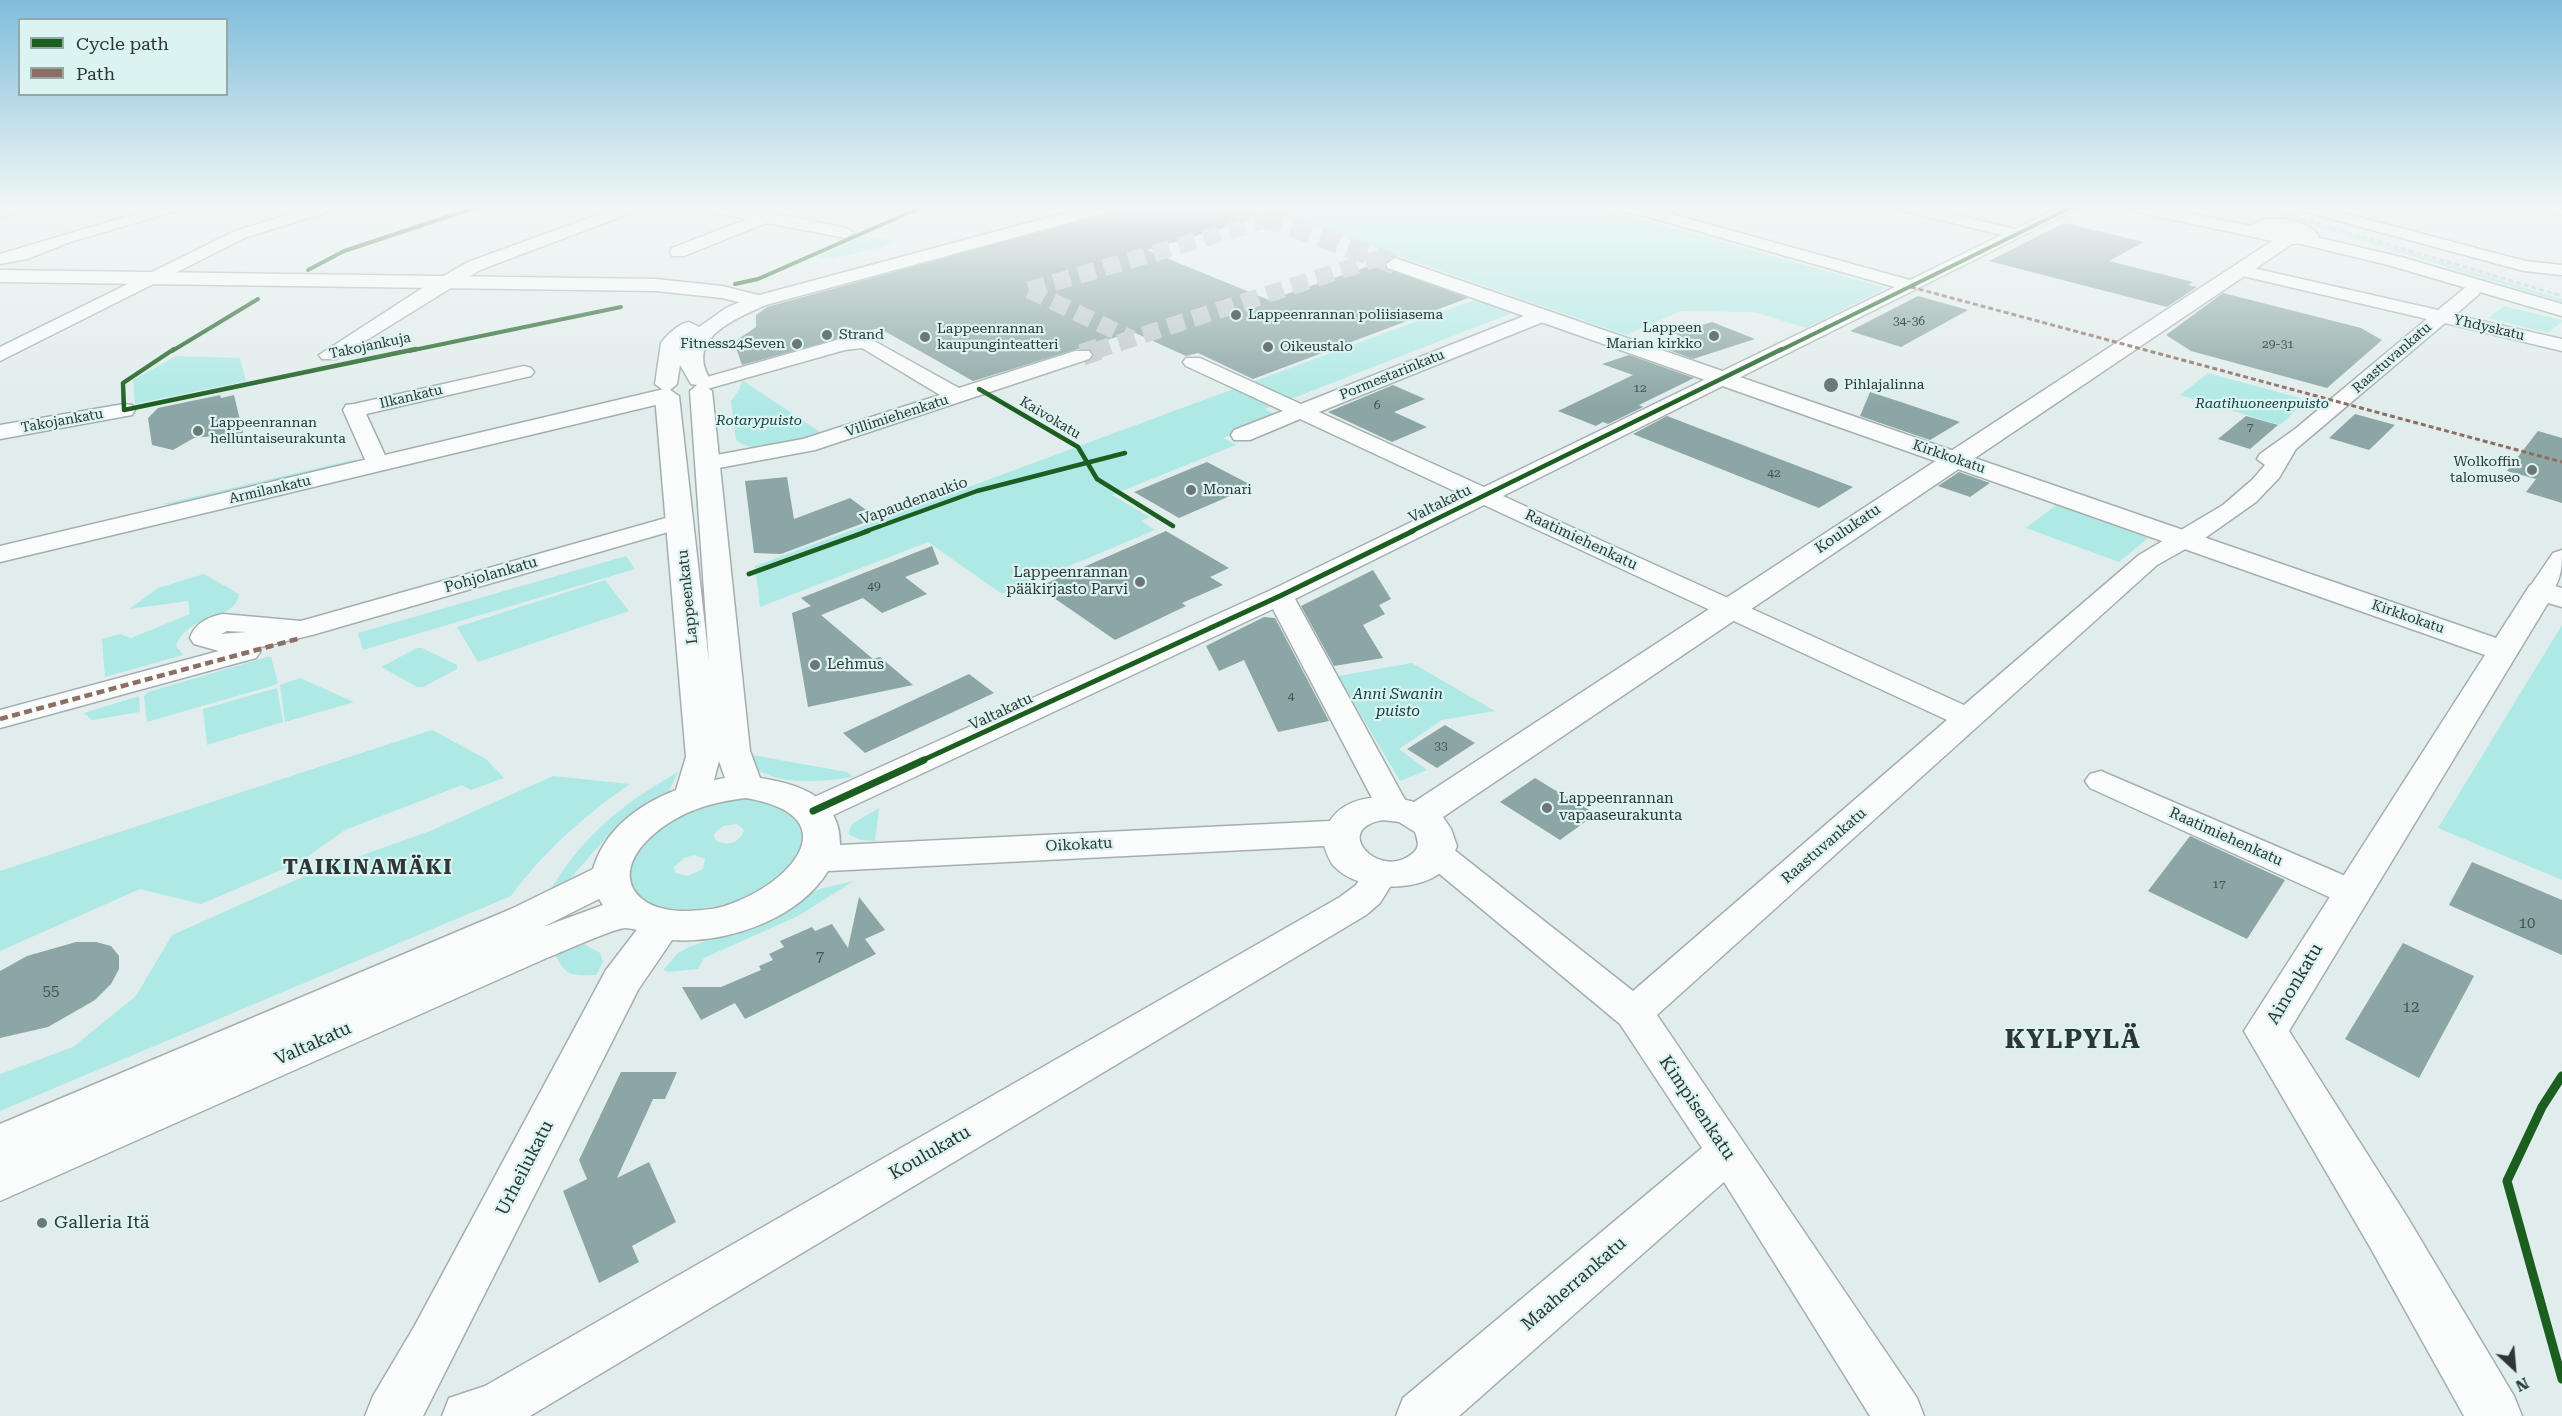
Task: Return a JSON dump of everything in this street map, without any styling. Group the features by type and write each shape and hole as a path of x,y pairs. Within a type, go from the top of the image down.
{"main road":[{"name":"Lappeenkatu","path":"692,797 703,757 680,521 664,391 672,344 696,321 742,299 836,273"},
{"name":"Lappeenkatu","path":"746,787 733,751 702,385 693,372 690,360 692,346 742,299 845,273"},
{"name":"Kirkkokatu","path":"1420,273 2504,651"},
{"name":"Koulukatu","path":"1406,812 1729,609 2235,273"},
{"path":"2435,273 2562,310"},
{"path":"2457,273 2562,306"},
{"path":"0,276 143,283"},
{"path":"0,285 264,284 323,280 742,299"},
{"path":"264,284 304,290 438,286"},
{"name":"Armilankatu","path":"0,554 540,425 664,391 685,396 702,385"},
{"name":"Ainonkatu","path":"2494,1416 2388,1231 2266,1031 2504,651 2555,582"},
{"path":"746,787 786,793 802,800 813,811 822,831 816,859 789,889 751,912 706,924 633,904 619,850 631,834 648,819 692,797 719,790 746,787"},
{"path":"1406,812 1431,826 1437,835 1436,853 1424,866 1398,875 1381,874 1367,870 1346,856 1341,847 1341,833 1345,825 1361,813 1406,812"},
{"name":"Oikokatu","path":"816,859 1341,833"},
{"name":"Valtakatu","path":"0,1145 525,918 633,904"},
{"name":"Valtakatu","path":"0,1180 633,904"},
{"name":"Urheilukatu","path":"393,1416 433,1345 621,981 633,904"}],"street":[{"path":"0,355 163,273"},
{"path":"329,355 462,273"},
{"path":"1866,273 1912,286"},
{"name":"Valtakatu","path":"813,811 1280,596 1938,273"},
{"name":"Yhdyskatu","path":"2253,273 2562,345"},
{"name":"Raastuvankatu","path":"1634,1014 2014,680 2068,656 2167,567 2185,540 2229,512 2271,474 2285,449 2472,291"},
{"name":"Pormestarinkatu","path":"1242,435 1541,316"},
{"path":"702,385 844,344 865,342 957,396"},
{"name":"Villimiehenkatu","path":"708,463 807,445 1082,355"},
{"name":"Raatimiehenkatu","path":"1193,362 1969,719"},
{"name":"Ilkankatu","path":"378,464 354,410 524,372"},
{"name":"Takojankatu","path":"0,432 124,410"},
{"name":"Pohjolankatu","path":"0,719 302,633 680,521"},
{"path":"1280,596 1406,812"},
{"name":"Raatimiehenkatu","path":"2101,781 2352,893"},
{"name":"Kimpisenkatu","path":"1436,853 1634,1014 1728,1152 1899,1416"},
{"name":"Koulukatu","path":"467,1416 494,1409 1353,906 1368,894 1381,874"},
{"name":"Maaherrankatu","path":"1420,1416 1728,1152"}],"green space":[{"path":"1447,273 1833,273 1886,288 1806,328 1754,312 1681,311 1626,335"},
{"path":"2467,273 2478,273 2562,299 2562,302"},
{"path":"1474,300 1512,313 1265,409 1278,416 1223,438 1236,445 1112,495 1150,517 1141,521 1155,530 1002,594 928,542 760,607 755,566"},
{"path":"2504,306 2562,320 2562,322 2548,333 2488,318"},
{"path":"176,356 240,358 246,381 135,404 133,380"},
{"name":"Raatihuoneenpuisto","path":"2208,373 2307,400 2280,425 2180,395"},
{"name":"Rotarypuisto","path":"742,380 820,432 778,446 756,447 736,440 731,401 739,390"},
{"path":"357,459 348,464 173,505 163,504"},
{"path":"2056,505 2148,538 2119,562 2026,528"},
{"path":"626,556 635,569 363,650 358,633"},
{"path":"204,574 239,594 236,603 230,609 200,622 182,635 176,646 183,655 105,677 102,639 120,634 131,638 190,614 188,601 129,609 158,588"},
{"path":"605,580 629,611 478,662 457,627"},
{"path":"2562,625 2562,880 2438,828"},
{"path":"417,648 422,648 457,665 457,669 423,687 417,687 381,667"},
{"path":"271,657 278,683 275,685 147,722 144,696 148,692"},
{"name":"Anni Swanin puisto","path":"1412,663 1495,711 1442,720 1399,749 1427,770 1400,781 1338,676"},
{"path":"300,678 354,702 285,722 280,685"},
{"path":"277,688 283,722 207,745 203,709"},
{"path":"139,696 140,712 92,720 84,713"},
{"path":"432,730 486,759 504,778 471,790 462,785 345,830 300,862 201,904 140,889 0,951 0,871"},
{"path":"752,755 847,772 853,777 823,781 778,778 751,766 739,756"},
{"path":"678,772 668,793 604,840 568,881 547,896 574,856 604,824 638,797"},
{"path":"553,776 630,784 551,849 511,896 0,1111 0,1074 73,1047 136,996 172,935 307,875 430,831"},
{"path":"755,798 779,803 791,813 805,831 798,854 784,873 763,889 739,900 713,907 686,909 660,907 638,901 627,872 641,843 651,833 675,818 701,807","holes":["737,824 744,830 736,841 724,843 715,840 714,834 723,826","694,855 705,859 703,869 688,876 675,873 674,867 684,858"]},
{"path":"879,808 875,841 861,840 848,834 852,824"},
{"path":"854,881 798,916 704,958 698,969 668,972 663,970 678,953 689,947 760,922 819,889"},
{"path":"584,944 600,953 603,962 596,975 570,973 562,966 554,952"}],"building":[{"path":"890,273 1203,273 1269,300 1348,273 1400,273 1468,298 1253,379 1198,353 1186,356 1133,332 973,381 879,328 742,365 734,342 756,327 756,315 767,307"},
{"path":"2036,273 2157,273 2193,282 2188,285 2197,287 2167,307"},
{"path":"2223,293 2361,328 2382,340 2327,388 2191,351 2166,335"},
{"path":"1918,296 1968,310 1901,347 1850,331"},
{"name":"Lappeen Marian kirkko","path":"1712,322 1755,339 1693,359 1658,346 1684,338 1674,333"},
{"path":"1629,355 1694,378 1639,405 1643,407 1608,424 1603,422 1596,426 1558,411 1633,375 1602,364"},
{"path":"1393,385 1425,399 1394,412 1427,427 1392,442 1328,412"},
{"path":"1870,392 1960,422 1930,440 1860,416"},
{"path":"220,395 221,398 234,395 243,433 194,438 173,450 152,445 148,418 158,408"},
{"path":"2355,414 2395,425 2369,450 2329,438"},
{"path":"1667,416 1853,487 1819,508 1633,434"},
{"path":"2246,416 2278,425 2250,449 2218,439"},
{"path":"2538,431 2562,438 2562,503 2526,492 2536,479 2507,471"},
{"name":"Monari","path":"1207,462 1253,486 1179,518 1134,492"},
{"path":"1959,472 1990,483 1970,497 1938,486"},
{"path":"787,477 794,519 850,498 877,518 781,554 754,553 745,481"},
{"name":"Lappeenrannan pääkirjasto Parvi","path":"1166,531 1229,568 1210,577 1223,585 1182,603 1186,606 1115,640 1038,587"},
{"path":"932,546 939,564 905,577 927,594 882,613 863,598 821,615 873,659 880,657 913,685 808,707 792,613 811,606 801,598"},
{"path":"1373,570 1391,599 1379,605 1385,614 1363,625 1383,658 1334,666 1301,606"},
{"path":"1264,617 1275,618 1329,721 1278,732 1244,660 1219,671 1206,646"},
{"path":"969,674 994,693 865,753 843,733"},
{"path":"1445,725 1475,743 1437,768 1407,749"},
{"name":"Lappeenrannan vapaaseurakunta","path":"1535,778 1596,814 1560,840 1500,802"},
{"path":"2190,836 2285,880 2247,939 2148,891"},
{"path":"2472,862 2562,900 2562,955 2449,905"},
{"path":"859,897 885,930 865,939 876,954 745,1019 735,1003 701,1020 682,987 721,987 761,970 759,966 773,960 769,954 784,947 780,941 812,927 815,931 832,924 848,948"},
{"path":"76,942 96,942 111,946 119,956 119,969 111,984 95,1000 48,1027 0,1038 0,971 27,956"},
{"path":"2403,943 2474,976 2419,1078 2345,1039"},
{"path":"621,1072 677,1072 665,1099 653,1099 617,1178 649,1162 676,1222 632,1246 639,1262 599,1283 563,1191 587,1179 579,1160"}],"tunnel":[{"path":"1086,273 1029,290 1132,339"},
{"path":"1132,339 1333,273"},
{"path":"1094,351 1132,339"},
{"path":"1082,355 1099,349"}],"railway":[{"path":"2485,273 2562,296"}],"marked path":[{"path":"1911,287 2562,462"},
{"path":"0,719 301,638"}],"cycle path":[{"path":"735,284 758,279 771,273"},
{"path":"813,811 1280,596 1937,273"},
{"name":"Takojankuja","path":"258,299 130,376 123,383 124,410 621,307"},
{"name":"Kaivokatu","path":"979,389 1078,447 1097,479 1173,526"},
{"name":"Vapaudenaukio","path":"749,574 977,491 1125,453"},
{"path":"2562,1076 2542,1107 2507,1181 2562,1379"}],"place":[{"name":"Lappeenrannan poliisiasema","path":"1236,315"},
{"name":"Strand","path":"827,335"},
{"name":"Lappeen Marian kirkko","path":"1714,336"},
{"name":"Lappeenrannan kaupunginteatteri","path":"925,337"},
{"name":"Fitness24Seven","path":"797,344"},
{"name":"Oikeustalo","path":"1268,347"},
{"name":"Pihlajalinna","path":"1831,385"},
{"name":"Lappeenrannan helluntaiseurakunta","path":"198,431"},
{"name":"Wolkoffin talomuseo","path":"2532,470"},
{"name":"Monari","path":"1191,490"},
{"name":"Lappeenrannan pääkirjasto Parvi","path":"1140,582"},
{"name":"Lehmus","path":"815,665"},
{"name":"Lappeenrannan vapaaseurakunta","path":"1547,808"},
{"name":"Galleria Itä","path":"42,1223"}],"district":[{"name":"TAIKINAMÄKI","path":"368,868"},
{"name":"KYLPYLÄ","path":"2073,1040"}]}
